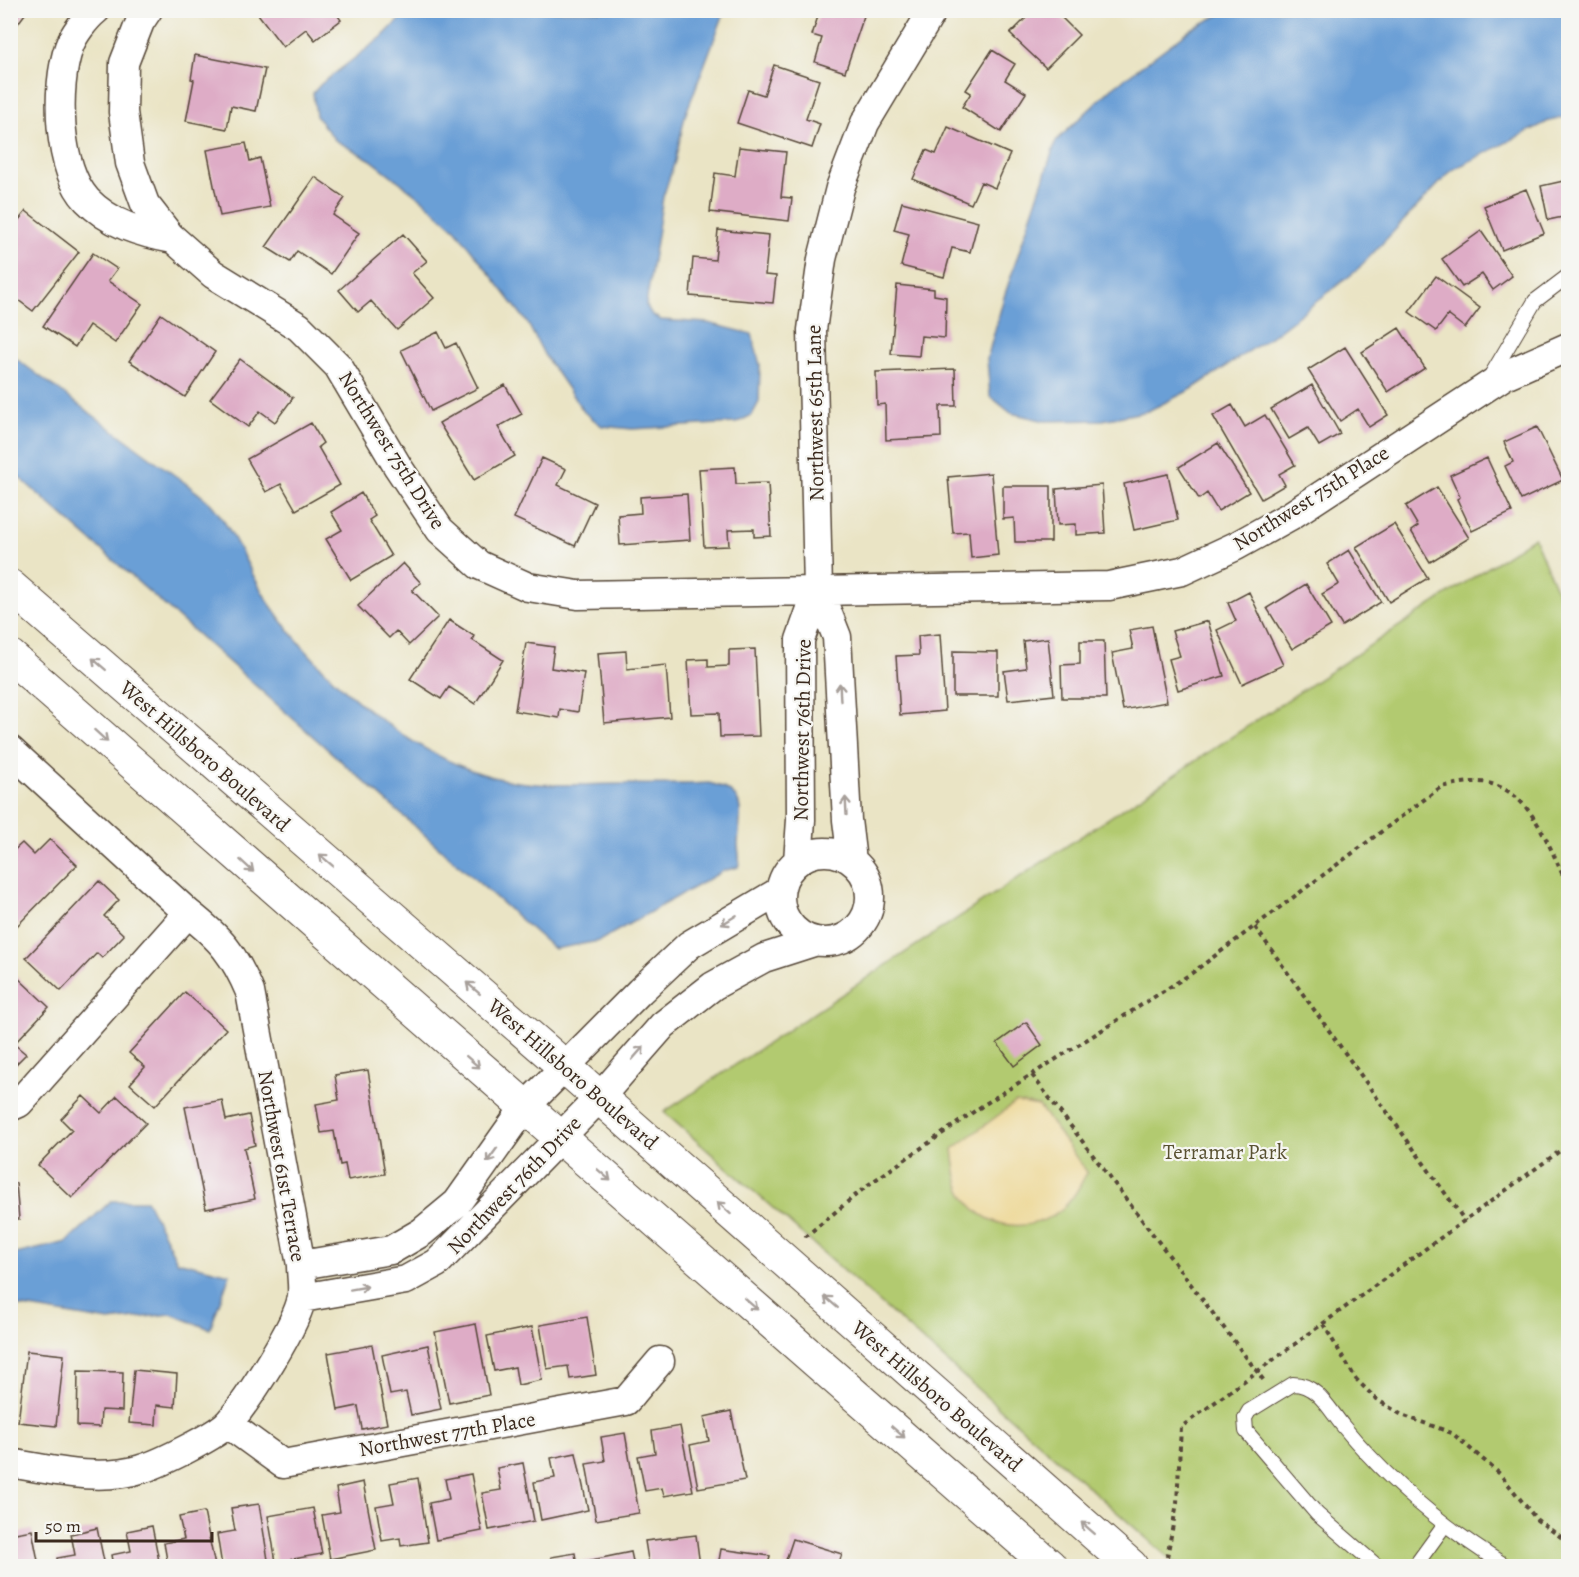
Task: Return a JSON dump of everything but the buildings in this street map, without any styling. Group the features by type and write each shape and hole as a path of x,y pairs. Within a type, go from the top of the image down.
{"street":[{"name":"Northwest 75th Drive","path":"96,10 69,44 63,68 60,101 64,144 73,180 86,199 104,216 126,227 173,239"},
{"name":"Northwest 75th Drive","path":"148,10 140,22 124,63 123,112 130,163 145,204 173,239 213,273 299,327 338,366 398,467 440,530 479,565 528,587 578,595 818,590"},
{"name":"Northwest 65th Lane","path":"818,590 812,330 822,260 840,188 865,123 933,10"},
{"name":"Northwest 75th Place","path":"818,590 1109,585 1182,571 1236,546 1290,516 1505,375 1569,347"},
{"name":"West Hillsboro Boulevard","path":"10,586 600,1097 1131,1566"},
{"name":"Northwest 76th Drive","path":"818,590 837,637 847,820 852,861"},
{"name":"Northwest 76th Drive","path":"798,861 801,820 800,640 818,590"},
{"path":"10,656 365,970 560,1137 1050,1566"},
{"path":"801,751 843,751"},
{"name":"Northwest 61st Terrace","path":"15,763 212,932 236,960 250,992 301,1264 302,1299 278,1350 228,1424"},
{"path":"825,852 839,854 852,861 862,872 868,886 870,900 866,915 858,927 846,936 831,941 816,941 793,928 783,911 780,891 789,870 798,861 811,854 825,852"},
{"name":"Northwest 76th Drive","path":"301,1264 391,1250 422,1232 457,1203 525,1107 689,945 780,891"},
{"path":"10,1107 19,1103 188,913"},
{"name":"Northwest 76th Drive","path":"302,1299 406,1280 437,1263 600,1097 663,1026 713,986 764,958 816,941"},
{"name":"Northwest 77th Place","path":"228,1424 283,1464 626,1401 660,1361"},
{"path":"10,1463 55,1471 101,1475 141,1470 181,1451 228,1424"}],"lane":[{"path":"1484,388 1535,301 1569,276"},
{"path":"1377,1566 1317,1514 1246,1431 1245,1418 1249,1411 1293,1384 1311,1388 1345,1430 1395,1482 1444,1526 1506,1566"},
{"path":"1415,1566 1444,1526"}],"path":[{"path":"805,1237 868,1185 982,1106 1192,973 1441,787 1460,783 1492,783 1512,794 1536,820 1569,886"},
{"path":"1255,927 1465,1221"},
{"path":"1032,1075 1275,1395"},
{"path":"1167,1557 1177,1503 1181,1427 1569,1145"},
{"path":"1323,1324 1356,1379 1376,1399 1402,1415 1452,1433 1500,1474 1537,1520 1569,1542"}],"green space":[{"name":"Terramar Park","path":"1534,537 1568,617 1568,1566 1178,1566 664,1112"}],"sand":[{"path":"1016,1102 1039,1106 1087,1172 1074,1195 1064,1207 1051,1216 1038,1222 1008,1225 981,1214 970,1204 959,1185 953,1149"}],"water":[{"path":"1229,10 1568,11 1568,117 1549,121 1452,170 1356,271 1272,336 1192,389 1148,411 1103,420 1045,421 1011,413 990,396 987,359 1004,297 1056,141 1112,88 1193,28"},
{"path":"408,11 725,11 685,116 675,161 663,197 646,305 652,315 661,320 708,323 752,334 760,365 759,402 752,415 736,423 632,429 602,426 584,412 545,356 527,322 456,230 423,200 371,160 335,140 316,116 313,93 321,84 382,37"},
{"path":"11,355 212,505 228,528 269,603 291,633 346,691 377,717 411,740 446,759 482,774 518,782 557,785 709,783 722,787 731,792 739,805 738,867 723,871 599,941 554,949 11,470"},
{"path":"111,1201 147,1201 177,1261 230,1274 210,1329 171,1314 109,1321 11,1305 11,1255 67,1242"}]}
